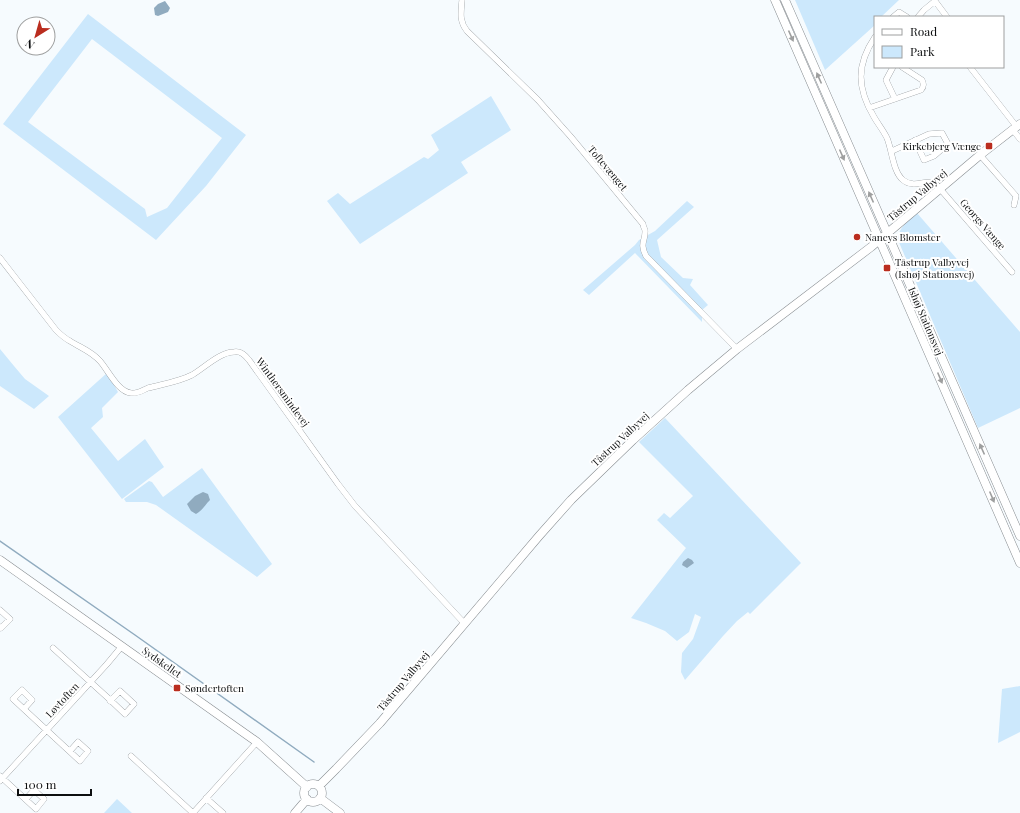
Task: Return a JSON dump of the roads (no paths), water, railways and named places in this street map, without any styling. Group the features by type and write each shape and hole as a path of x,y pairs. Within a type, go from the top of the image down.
{"street":[{"name":"Toftevænget","path":"462,0 461,19 467,32 538,100 571,137 643,224 645,231 642,244 646,256 737,349"},
{"name":"Ishøj Stationsvej","path":"775,0 1020,563"},
{"name":"Ishøj Stationsvej","path":"785,0 1020,536"},
{"path":"919,16 935,1 946,16"},
{"path":"894,16 899,12 905,16"},
{"path":"874,39 864,57 860,74 862,92 869,108 886,137 892,151 896,169 904,181 915,184 932,182 935,183 940,189"},
{"path":"892,68 886,80 895,99"},
{"path":"869,108 921,90 923,87 922,80 904,68"},
{"path":"971,68 1016,126 1020,139"},
{"name":"Tåstrup Valbyvej","path":"319,786 380,723 571,500 633,440 688,390 737,349 879,240 1016,126"},
{"path":"892,151 915,140 929,134 942,132 948,144 934,156 924,160 915,140"},
{"path":"980,155 1016,196 1014,205"},
{"name":"Georgs Vænge","path":"940,189 1012,272"},
{"name":"Winthersmindevej","path":"0,258 56,330 71,342 86,349 94,355 121,388 130,393 136,393 148,388 179,380 191,375 229,352 240,352 245,355 355,506 465,624"},
{"name":"Sydskellet","path":"0,560 257,742 307,787"},
{"path":"0,610 10,619 1,628 0,627"},
{"name":"Løvtoften","path":"26,800 1,778 108,664 122,646"},
{"name":"Løvtoften","path":"53,648 110,701"},
{"name":"Løvtoften","path":"24,709 70,751"},
{"path":"131,756 193,813 257,742"},
{"path":"311,784 319,786 322,790 320,798 317,801 307,799 304,794 305,789 311,784"},
{"path":"206,798 223,813"},
{"path":"320,798 340,813"},
{"path":"295,813 307,799"}],"waterway":[{"path":"0,541 314,762"}],"place":[{"name":"Kirkebjerg Vænge","path":"989,146"},
{"name":"Nancys Blomster","path":"857,237"},
{"name":"Tåstrup Valbyvej (Ishøj Stationsvej)","path":"887,268"},
{"name":"Søndertoften","path":"177,688"}]}
